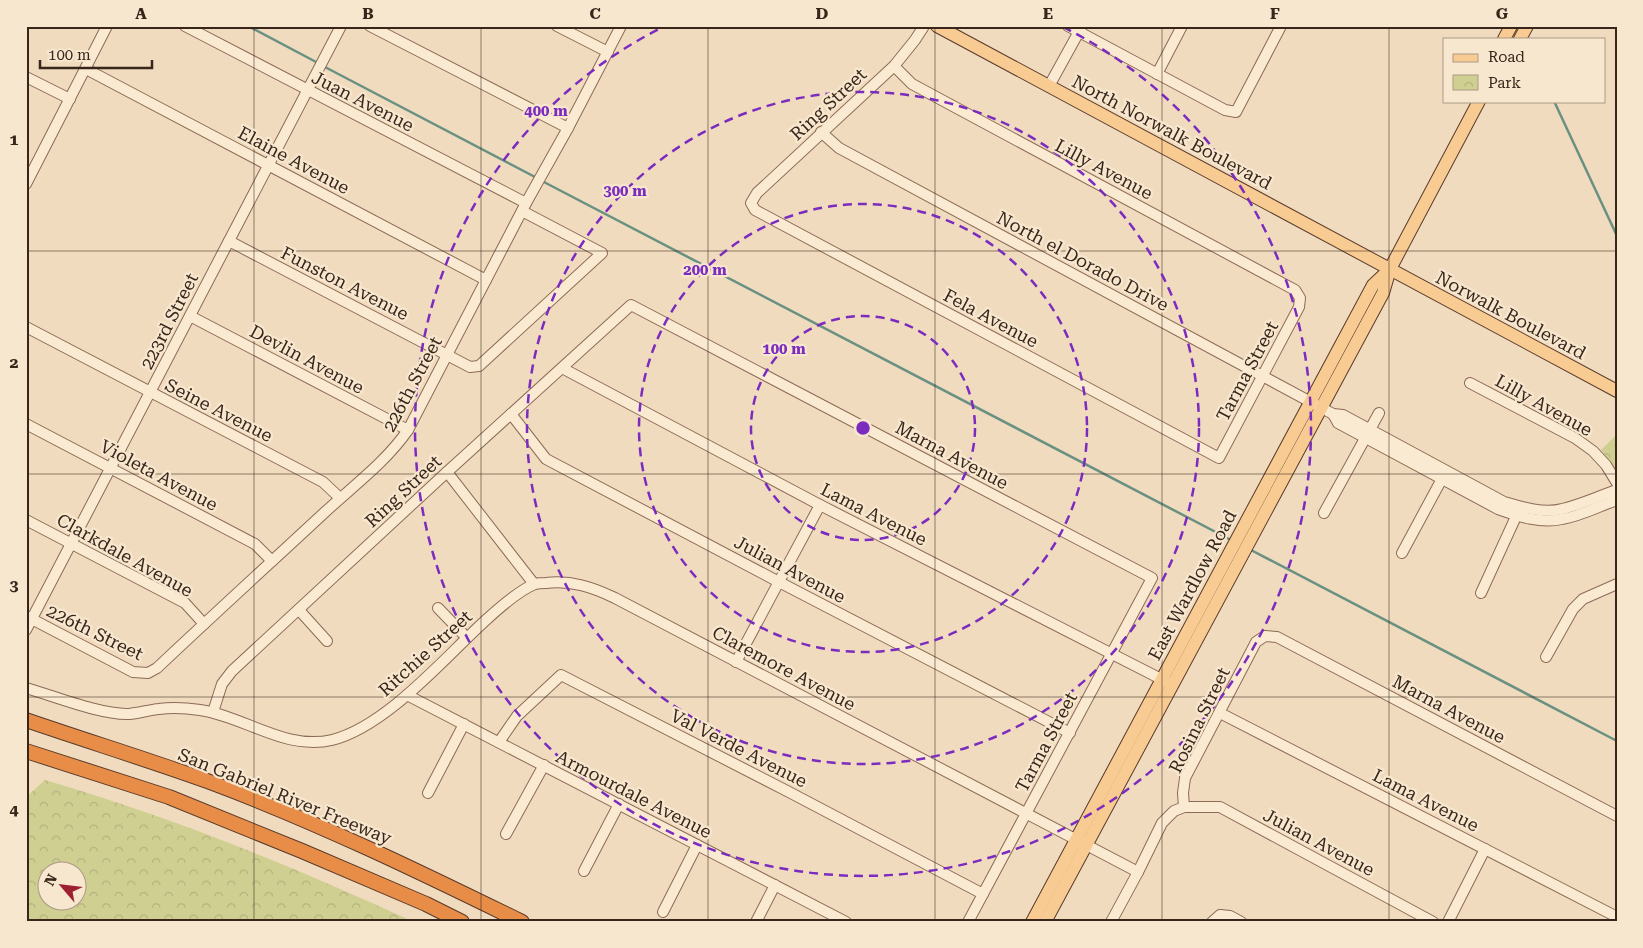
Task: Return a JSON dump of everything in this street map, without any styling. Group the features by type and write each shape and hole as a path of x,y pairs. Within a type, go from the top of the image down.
{"highway":[{"name":"San Gabriel River Freeway","path":"26,720 228,789 323,828 522,922"},
{"path":"26,751 169,797 426,904 462,922"}],"main road":[{"name":"North Norwalk Boulevard","path":"937,26 1390,269"},
{"path":"1505,38 1511,26"},
{"path":"1521,38 1527,26"},
{"name":"East Wardlow Road","path":"1032,922 1081,842 1252,524 1322,408 1383,294 1390,269 1478,102"},
{"name":"Norwalk Boulevard","path":"1390,269 1617,391"},
{"name":"East Wardlow Road","path":"1045,922 1081,842"}],"street":[{"path":"26,184 107,26"},
{"name":"Juan Avenue","path":"185,26 524,207 602,253 479,366 470,367 447,354"},
{"name":"223rd Street","path":"26,630 29,618 71,544 341,26"},
{"path":"370,26 568,128"},
{"path":"557,26 608,52"},
{"name":"226th Street","path":"29,618 132,672 148,673 157,668 340,498 387,457 408,430 621,26"},
{"name":"Ring Street","path":"751,203 757,193 894,66 916,40 924,26"},
{"path":"1068,26 1080,29 1157,74 1225,110 1236,112 1281,26"},
{"path":"1157,74 1182,26"},
{"path":"1050,86 1080,29"},
{"name":"Lilly Avenue","path":"894,66 912,84 1295,290 1300,298"},
{"name":"Elaine Avenue","path":"86,69 486,280"},
{"path":"26,76 70,99"},
{"name":"North el Dorado Drive","path":"821,132 839,148 1322,408 1338,423 1367,434 1402,452 1444,475 1498,509 1519,511 1532,520 1560,520 1569,512 1617,490"},
{"name":"Fela Avenue","path":"751,203 755,210 1219,458"},
{"name":"Funston Avenue","path":"229,241 447,354"},
{"name":"Tarma Street","path":"1219,458 1299,307 1300,298"},
{"name":"Ring Street","path":"212,712 222,684 232,671 446,472 631,305"},
{"name":"Marna Avenue","path":"631,305 1152,578"},
{"name":"Devlin Avenue","path":"190,316 408,430"},
{"name":"Seine Avenue","path":"26,328 323,482 340,498"},
{"name":"Lama Avenue","path":"562,368 820,505 1167,682"},
{"name":"Lilly Avenue","path":"1470,383 1574,438 1593,452 1606,465 1617,483"},
{"path":"1324,513 1379,412"},
{"name":"Julian Avenue","path":"511,414 546,459 1070,733"},
{"name":"Violeta Avenue","path":"26,424 255,544 272,561"},
{"path":"446,472 534,584"},
{"path":"1402,553 1444,475"},
{"name":"North el Dorado Drive","path":"1569,512 1617,500"},
{"path":"736,662 820,505"},
{"path":"1481,593 1519,511"},
{"name":"Clarkdale Avenue","path":"26,520 185,603 204,624"},
{"name":"Tarma Street","path":"968,922 1152,578"},
{"name":"Claremore Avenue","path":"534,584 556,582 581,584 596,588 1138,872"},
{"name":"Ritchie Street","path":"26,688 100,710 128,714 160,708 180,708 212,712 286,738 325,741 366,726 407,695 505,602 534,584"},
{"path":"1546,657 1572,609 1583,599 1617,584"},
{"path":"438,608 467,638"},
{"path":"299,610 327,641"},
{"name":"Marna Avenue","path":"1265,636 1277,638 1617,816"},
{"name":"Rosina Street","path":"1184,807 1185,778 1256,642 1265,636"},
{"name":"Val Verde Avenue","path":"499,742 517,716 560,675 772,783 983,894"},
{"name":"Armourdale Avenue","path":"407,695 846,922"},
{"name":"Lama Avenue","path":"1220,712 1617,917"},
{"path":"428,793 464,724"},
{"path":"506,834 544,765"},
{"path":"584,871 619,804"},
{"path":"1111,922 1162,823 1174,812 1184,807"},
{"name":"Julian Avenue","path":"1184,807 1220,808 1433,922"},
{"path":"663,912 697,845"},
{"path":"1448,922 1485,849"},
{"path":"756,922 775,885"},
{"path":"1216,918 1230,916 1241,922"}],"green space":[{"path":"1617,434 1617,470 1601,450"},
{"path":"45,780 140,810 232,844 414,922 26,922 26,797"}],"waterway":[{"path":"248,26 318,63"},
{"path":"323,66 537,178"},
{"path":"1554,102 1617,236"},
{"path":"542,181 1231,540"},
{"path":"1249,549 1617,741"}]}
